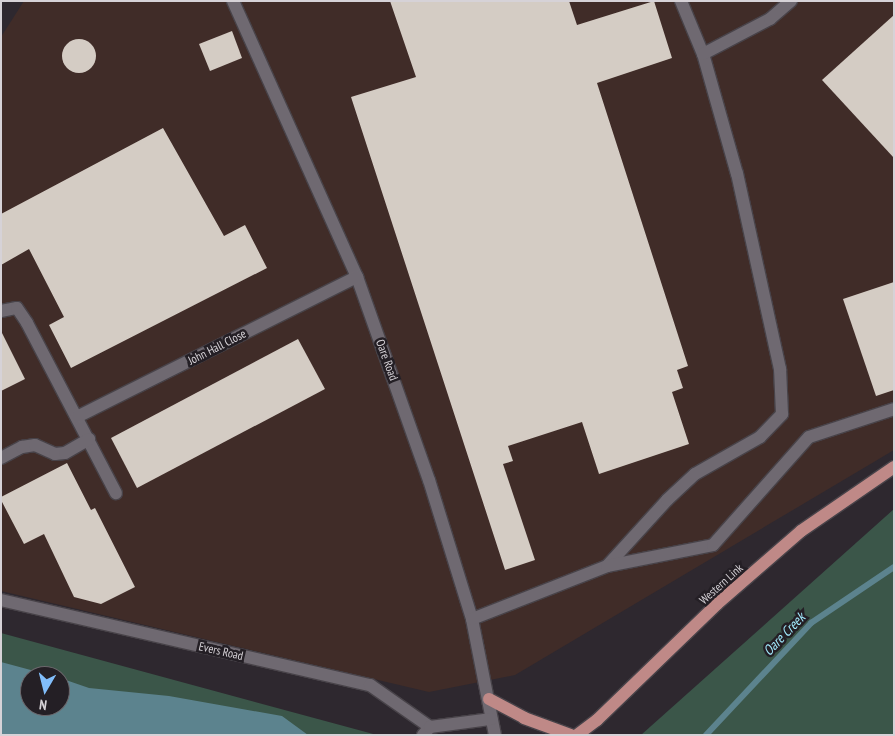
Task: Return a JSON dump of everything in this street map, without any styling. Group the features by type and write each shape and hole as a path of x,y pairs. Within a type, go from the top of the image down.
{"main road":[{"name":"Western Link","path":"577,735 597,720 717,604 801,531 894,467"},
{"path":"489,699 524,718 571,735"}],"street":[{"name":"Oare Road","path":"234,1 357,277 429,480 472,619 495,735"},
{"path":"606,566 667,500 695,474 760,437 782,414 780,370 744,202 703,54 681,1"},
{"path":"703,54 770,19 791,1"},
{"name":"John Hall Close","path":"77,417 357,277"},
{"path":"1,311 17,308 27,323 116,493"},
{"path":"472,619 606,566 713,545 809,437 894,409"},
{"path":"1,458 22,447 35,445 54,454 65,453 88,440"},
{"name":"Evers Road","path":"1,600 370,685 427,731"},
{"path":"427,731 491,719"}],"shaded area":[{"path":"24,1 894,1 894,450 515,675 429,692 1,591 1,37"}],"green space":[{"path":"894,509 894,735 641,735"},
{"path":"1,633 377,735 1,735"}],"water":[{"path":"1,662 20,667 20,716 70,716 70,681 89,688 169,696 282,716 308,735 1,735"}],"building":[{"path":"390,1 569,1 577,25 654,1 672,58 597,83 688,366 677,370 683,388 672,392 689,444 599,474 582,422 508,446 513,461 503,464 535,560 505,570 351,97 416,77"},
{"path":"894,15 894,158 822,80"},
{"path":"232,31 242,58 210,71 199,44"},
{"path":"79,39 91,44 96,56 91,68 79,73 67,68 62,56 67,44"},
{"path":"163,128 224,236 245,225 267,268 71,368 49,325 64,317 29,249 1,265 1,214"},
{"path":"894,282 894,390 876,396 843,299"},
{"path":"1,331 25,379 1,391"},
{"path":"298,339 325,389 137,488 111,438"},
{"path":"67,463 91,510 95,508 135,587 101,604 74,597 44,534 24,544 1,500 1,497"}],"waterway":[{"name":"Oare Creek","path":"706,735 811,623 894,567"}]}
